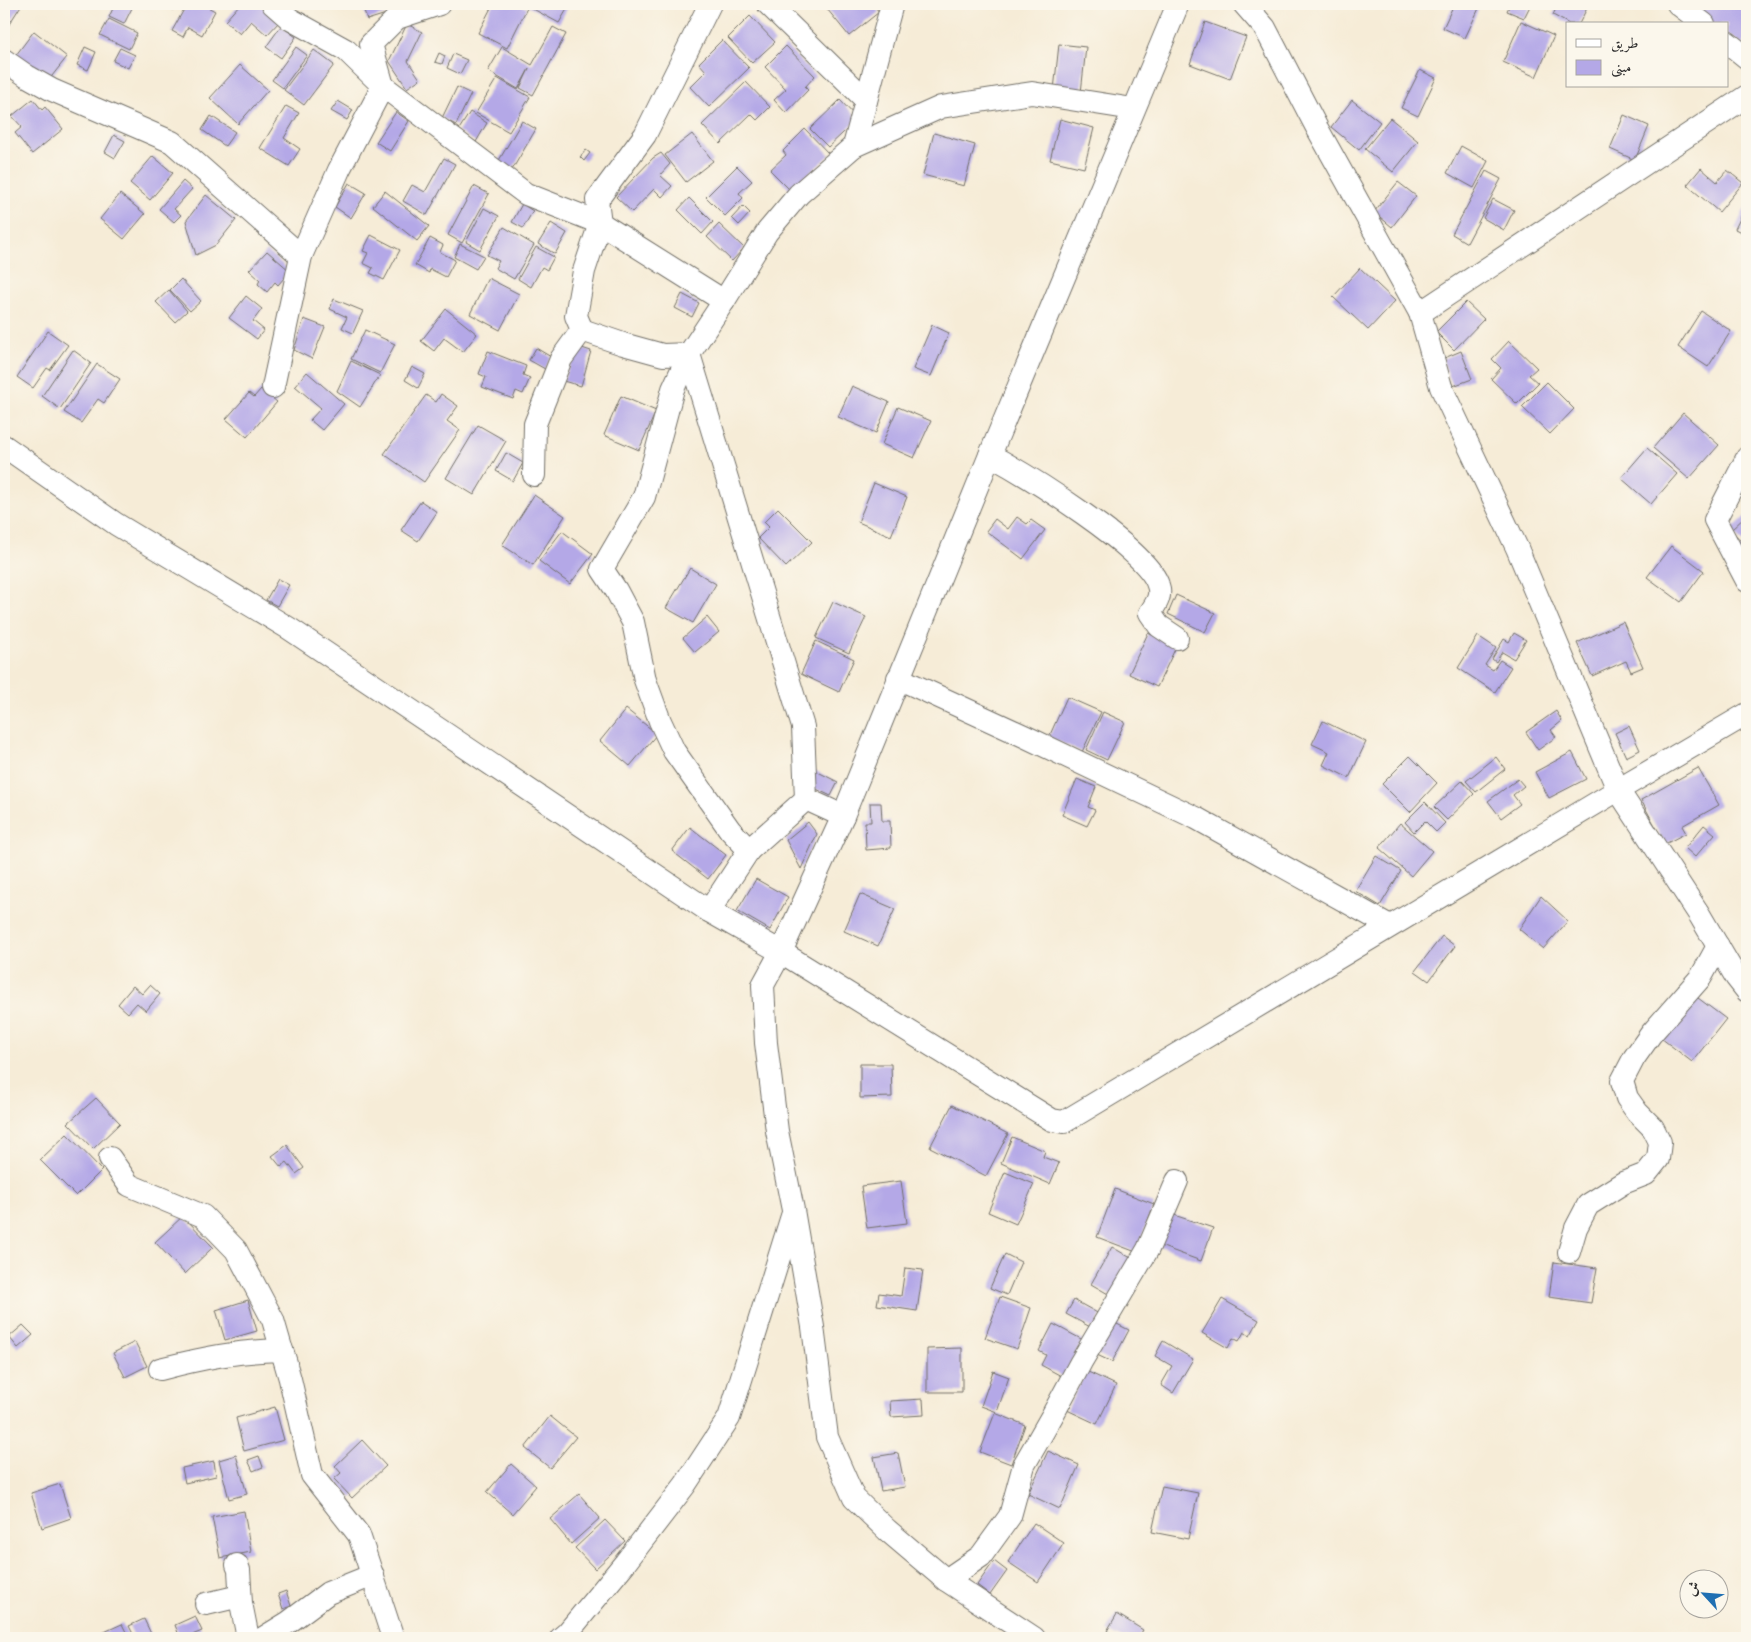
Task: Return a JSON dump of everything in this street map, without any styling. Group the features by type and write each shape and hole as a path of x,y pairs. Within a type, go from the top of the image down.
{"street":[{"path":"273,4 290,19 346,50 383,86 526,194 600,223 724,301"},
{"path":"273,387 301,256 339,170 383,86 371,44 397,18 438,4"},
{"path":"689,354 663,355 623,344 582,330 576,316 584,271 600,223 597,200 645,135 710,4"},
{"path":"768,4 866,100"},
{"path":"854,146 892,4"},
{"path":"1034,1638 946,1580 887,1530 854,1498 826,1437 814,1327 777,1131 766,1043 763,985 844,816 898,678 1178,4"},
{"path":"1244,4 1264,28 1317,128 1420,313 1441,387 1517,548 1618,790 1700,914 1736,977 1747,991"},
{"path":"1678,4 1701,22"},
{"path":"1728,43 1747,58"},
{"path":"4,60 52,90 172,142 301,256"},
{"path":"749,850 730,830 674,751 660,721 645,680 633,622 602,569 644,497 673,389 689,354 767,232 799,194 854,146 941,107 1032,93 1133,109"},
{"path":"1420,313 1747,96"},
{"path":"534,475 535,424 561,359 582,330"},
{"path":"689,354 803,726 806,799"},
{"path":"4,446 116,524 290,629 709,911 780,952 1052,1120 1064,1122 1747,714"},
{"path":"990,456 1023,473 1099,525 1145,564 1158,584 1160,598 1150,613 1159,626 1177,638"},
{"path":"1747,458 1715,520 1747,581"},
{"path":"898,678 1196,818 1390,926"},
{"path":"806,799 844,816"},
{"path":"709,911 749,850 806,799"},
{"path":"1569,1252 1576,1228 1588,1204 1622,1183 1646,1174 1658,1159 1660,1142 1653,1128 1637,1112 1627,1098 1622,1081 1634,1058 1651,1034 1701,977 1718,946"},
{"path":"110,1158 129,1185 203,1216 236,1250 273,1320 290,1378 312,1475 339,1507 359,1536 393,1638"},
{"path":"946,1580 981,1556 1010,1516 1024,1465 1081,1362 1148,1249 1177,1182"},
{"path":"563,1638 625,1563 684,1484 729,1418 793,1210"},
{"path":"160,1369 211,1356 250,1350 282,1350"},
{"path":"237,1565 239,1570 240,1596 248,1638"},
{"path":"262,1638 289,1622 328,1593 372,1575"},
{"path":"206,1604 240,1596"}],"building":[{"path":"4,4 22,4 6,29 4,27"},
{"path":"115,4 124,4 132,8 124,24 109,17"},
{"path":"165,4 176,4 173,10 164,6"},
{"path":"187,4 202,4 215,11 202,35 188,27 183,37 172,31"},
{"path":"240,4 259,4 279,22 267,35 251,21 240,34 225,21"},
{"path":"362,4 383,4 386,14 367,20"},
{"path":"493,4 518,4 527,8 507,48 478,33"},
{"path":"524,4 570,4 559,23"},
{"path":"823,4 873,4 879,12 849,36"},
{"path":"1454,4 1481,4 1465,38 1443,28"},
{"path":"1510,4 1531,4 1524,18 1507,11"},
{"path":"1558,4 1589,4 1580,22 1566,22 1553,15"},
{"path":"1697,4 1721,4 1727,7 1729,4 1747,4 1747,36 1742,44 1728,35 1728,22 1710,22 1693,9"},
{"path":"750,16 775,42 752,63 728,38"},
{"path":"109,19 137,33 129,49 100,35"},
{"path":"1521,21 1554,36 1536,77 1503,62"},
{"path":"1205,22 1246,37 1230,79 1190,64"},
{"path":"407,24 422,32 408,61 420,79 407,88 389,61"},
{"path":"281,26 296,37 281,58 266,47"},
{"path":"553,27 566,34 533,95 520,88 529,69 518,89 488,71 502,47 532,65"},
{"path":"34,31 67,57 48,81 16,55"},
{"path":"722,40 749,68 709,107 690,87 706,71 699,63"},
{"path":"1059,44 1086,47 1081,93 1054,90"},
{"path":"786,46 815,76 805,87 808,90 786,113 774,100 786,89 765,67"},
{"path":"85,47 96,52 88,70 77,65"},
{"path":"296,47 307,55 283,88 272,80"},
{"path":"120,48 135,55 128,68 113,61"},
{"path":"314,50 334,65 304,105 284,90"},
{"path":"439,53 445,56 442,64 435,62"},
{"path":"453,54 467,60 460,74 447,68"},
{"path":"240,65 268,90 238,124 210,98"},
{"path":"1420,70 1436,78 1418,116 1401,108"},
{"path":"497,78 530,97 509,132 476,113"},
{"path":"746,82 770,107 757,120 751,114 720,144 702,125"},
{"path":"457,87 471,94 456,125 442,118"},
{"path":"33,99 42,110 45,107 63,129 32,154 15,133 22,127 12,116"},
{"path":"840,100 858,119 828,147 810,129"},
{"path":"1352,100 1380,122 1359,150 1331,127"},
{"path":"338,101 353,110 347,120 331,111"},
{"path":"286,106 299,113 284,138 300,149 289,166 260,148"},
{"path":"396,112 409,121 390,151 376,142"},
{"path":"470,112 487,123 476,142 458,131"},
{"path":"1624,115 1649,126 1635,160 1610,149"},
{"path":"211,116 235,132 225,146 202,130"},
{"path":"1390,118 1418,141 1393,172 1365,149"},
{"path":"1060,119 1094,128 1084,168 1050,160"},
{"path":"522,121 536,129 512,170 498,162"},
{"path":"805,129 830,155 790,190 770,170 786,155 783,151"},
{"path":"934,133 975,145 964,186 923,175"},
{"path":"692,134 713,161 686,182 665,155"},
{"path":"114,135 125,141 115,158 105,152"},
{"path":"1461,146 1488,161 1474,188 1447,173"},
{"path":"586,150 590,153 584,161 580,157"},
{"path":"661,153 670,164 660,175 672,186 662,197 654,189 632,212 616,197 653,158"},
{"path":"153,156 173,173 150,200 130,183"},
{"path":"444,158 455,164 427,215 403,201 412,185 425,192"},
{"path":"737,166 752,181 739,193 743,198 725,216 706,197"},
{"path":"1701,168 1717,182 1727,170 1743,183 1719,212 1687,185"},
{"path":"1486,171 1501,179 1467,243 1452,234"},
{"path":"183,181 192,189 174,209 181,215 174,222 159,209"},
{"path":"1398,182 1416,196 1392,227 1374,212"},
{"path":"349,183 366,193 351,218 335,207"},
{"path":"474,186 489,194 462,243 448,235"},
{"path":"385,191 429,226 417,241 373,206"},
{"path":"120,194 145,214 124,239 100,219"},
{"path":"206,195 236,220 216,245 196,255 186,221"},
{"path":"689,198 713,222 702,234 678,210"},
{"path":"1493,199 1514,210 1504,230 1483,218"},
{"path":"522,204 533,211 523,228 512,222"},
{"path":"1747,204 1747,235 1735,229"},
{"path":"743,206 750,213 739,225 732,218"},
{"path":"484,208 499,216 480,250 466,242"},
{"path":"551,223 567,233 555,254 538,244"},
{"path":"719,224 744,248 732,261 707,237"},
{"path":"504,227 534,245 514,279 495,268 499,261 487,255"},
{"path":"371,235 400,250 384,280 370,273 373,268 363,263 368,253 363,251"},
{"path":"430,238 443,245 440,252 455,260 446,277 430,269 429,273 415,265"},
{"path":"460,244 484,256 476,269 454,257"},
{"path":"536,247 554,257 547,270 542,267 531,287 518,279"},
{"path":"267,251 290,271 278,285 275,282 267,292 258,284 260,280 249,270"},
{"path":"1360,268 1395,301 1368,330 1333,297"},
{"path":"488,278 519,294 500,330 470,314"},
{"path":"181,279 201,301 190,311 170,290"},
{"path":"169,290 187,311 175,322 156,302"},
{"path":"682,294 699,303 692,317 675,308"},
{"path":"246,296 262,309 253,321 264,330 257,339 229,318"},
{"path":"334,299 363,311 353,333 342,328 347,317 330,309"},
{"path":"1466,302 1484,319 1454,350 1436,332"},
{"path":"446,309 477,334 463,352 444,338 434,351 421,341"},
{"path":"1701,311 1731,331 1708,367 1678,347"},
{"path":"304,319 325,327 312,359 294,350"},
{"path":"932,325 949,333 931,376 913,369"},
{"path":"365,330 395,344 380,373 351,359"},
{"path":"48,331 68,345 50,370 47,368 33,388 17,377"},
{"path":"1509,341 1537,368 1529,375 1538,383 1517,404 1491,379 1501,368 1492,359"},
{"path":"579,347 591,351 581,386 563,381"},
{"path":"536,348 551,357 545,369 529,360"},
{"path":"73,350 91,363 60,409 42,396"},
{"path":"488,351 526,366 523,375 530,378 523,394 516,391 513,399 482,387 486,377 479,374"},
{"path":"1461,351 1472,379 1453,386 1442,359"},
{"path":"351,361 380,375 360,407 337,391"},
{"path":"97,364 120,379 104,403 98,399 81,423 64,412"},
{"path":"412,367 425,374 418,388 405,380"},
{"path":"307,372 344,404 322,430 310,420 321,408 295,386"},
{"path":"1547,382 1574,409 1550,434 1522,407"},
{"path":"852,386 889,402 876,433 838,417"},
{"path":"261,389 277,402 247,437 226,419 249,393 254,397"},
{"path":"441,394 458,406 447,421 460,430 424,482 384,454 426,395 436,402"},
{"path":"621,396 656,411 639,450 604,435"},
{"path":"898,407 931,421 914,458 882,444"},
{"path":"1683,413 1719,445 1689,479 1653,448"},
{"path":"478,425 506,441 474,495 446,478"},
{"path":"1647,448 1677,474 1651,504 1621,478"},
{"path":"506,453 523,463 513,481 496,471"},
{"path":"874,483 907,497 891,536 858,522"},
{"path":"534,495 565,516 533,565 502,545"},
{"path":"421,501 437,512 418,541 401,530"},
{"path":"778,508 812,542 786,567 758,538 769,527 764,522"},
{"path":"1747,515 1747,565 1736,552 1745,545 1731,530"},
{"path":"1017,517 1027,524 1031,520 1045,530 1023,559 986,531 995,519 1008,529"},
{"path":"562,531 593,554 570,584 539,561"},
{"path":"1671,546 1704,571 1681,602 1647,577"},
{"path":"690,568 716,584 693,623 666,608"},
{"path":"278,579 289,585 277,606 266,600"},
{"path":"1176,595 1215,613 1205,632 1168,614"},
{"path":"833,602 866,617 849,653 816,638"},
{"path":"707,617 719,632 695,652 683,638"},
{"path":"1623,622 1643,667 1631,672 1626,661 1592,676 1577,643"},
{"path":"1148,633 1176,647 1157,687 1129,674"},
{"path":"1514,633 1526,640 1514,659 1502,652 1496,662 1492,659 1504,639 1509,642"},
{"path":"1478,636 1496,648 1485,665 1493,670 1500,660 1511,667 1495,692 1458,668"},
{"path":"816,641 854,659 839,692 801,674"},
{"path":"1067,697 1101,712 1082,752 1049,737"},
{"path":"626,709 657,734 630,766 600,741"},
{"path":"1556,711 1562,721 1551,730 1556,737 1538,750 1526,732"},
{"path":"1103,712 1125,722 1107,760 1086,750"},
{"path":"1323,721 1366,742 1349,778 1323,765 1329,752 1312,744"},
{"path":"1629,726 1640,750 1626,757 1615,733"},
{"path":"1572,752 1586,779 1549,798 1535,772"},
{"path":"1410,756 1437,783 1410,812 1382,784"},
{"path":"1496,757 1505,769 1476,792 1466,781"},
{"path":"1698,768 1719,805 1682,826 1686,833 1665,844 1641,800"},
{"path":"814,770 838,782 831,796 812,787"},
{"path":"1077,779 1096,787 1088,807 1095,810 1087,826 1062,815"},
{"path":"1518,779 1524,786 1513,795 1520,804 1501,818 1488,801"},
{"path":"1462,781 1474,794 1447,820 1434,807"},
{"path":"1425,802 1445,823 1436,832 1425,821 1414,832 1405,822"},
{"path":"870,803 881,803 882,821 890,821 891,848 866,850 865,822 871,822"},
{"path":"808,822 817,834 801,869 786,840"},
{"path":"1400,823 1432,851 1411,876 1379,848"},
{"path":"1704,825 1715,834 1695,857 1685,848"},
{"path":"690,827 726,855 708,879 672,851"},
{"path":"1376,856 1401,871 1380,906 1355,891"},
{"path":"756,879 788,897 770,930 737,911"},
{"path":"860,894 895,909 878,946 844,931"},
{"path":"1541,896 1568,921 1543,949 1519,929"},
{"path":"1442,936 1455,946 1429,981 1415,971"},
{"path":"150,985 160,994 146,1011 137,1003 128,1013 118,1004 133,986 142,994"},
{"path":"1694,995 1726,1019 1692,1062 1661,1038"},
{"path":"860,1064 891,1064 892,1097 860,1098"},
{"path":"96,1098 120,1123 93,1149 68,1123"},
{"path":"952,1105 1008,1134 986,1176 930,1147"},
{"path":"67,1134 102,1170 76,1196 40,1160"},
{"path":"1012,1137 1045,1151 1043,1157 1059,1163 1050,1184 1001,1163"},
{"path":"287,1145 304,1168 296,1174 287,1162 281,1167 272,1156"},
{"path":"1005,1172 1034,1184 1016,1224 988,1212"},
{"path":"901,1181 907,1223 867,1228 861,1186"},
{"path":"1115,1189 1154,1204 1136,1252 1097,1237"},
{"path":"1171,1214 1213,1228 1201,1261 1160,1246"},
{"path":"183,1216 213,1247 185,1274 155,1242"},
{"path":"1112,1247 1136,1261 1115,1298 1091,1284"},
{"path":"1005,1254 1021,1262 1007,1295 990,1288"},
{"path":"1554,1262 1597,1268 1591,1303 1549,1297"},
{"path":"905,1268 923,1270 917,1311 877,1305 879,1293 901,1296"},
{"path":"1000,1297 1031,1308 1017,1349 985,1338"},
{"path":"1222,1299 1259,1320 1250,1336 1244,1332 1239,1341 1233,1338 1228,1348 1202,1333"},
{"path":"248,1300 257,1331 225,1340 216,1310"},
{"path":"1074,1300 1101,1315 1094,1329 1066,1314"},
{"path":"1113,1322 1129,1330 1112,1362 1097,1355"},
{"path":"1053,1324 1083,1340 1063,1377 1041,1365 1046,1355 1039,1351"},
{"path":"23,1325 33,1335 18,1348 9,1337"},
{"path":"1163,1341 1193,1359 1173,1393 1161,1385 1172,1366 1155,1356"},
{"path":"135,1342 147,1366 125,1377 113,1353"},
{"path":"962,1348 962,1392 927,1392 927,1349"},
{"path":"993,1371 1009,1377 997,1412 981,1406"},
{"path":"1086,1371 1116,1385 1097,1424 1067,1410"},
{"path":"923,1399 924,1415 891,1417 890,1401"},
{"path":"275,1407 284,1440 244,1451 236,1418"},
{"path":"995,1413 1025,1425 1011,1464 980,1452"},
{"path":"550,1416 576,1437 550,1468 525,1448"},
{"path":"362,1440 386,1466 352,1498 334,1479 341,1473 335,1466"},
{"path":"1048,1451 1079,1465 1060,1509 1028,1494"},
{"path":"898,1453 905,1487 881,1491 874,1457"},
{"path":"236,1455 247,1494 229,1499 219,1460"},
{"path":"259,1456 263,1467 253,1471 248,1460"},
{"path":"214,1461 216,1476 185,1483 182,1468"},
{"path":"511,1464 536,1486 512,1514 487,1492"},
{"path":"60,1484 71,1518 42,1528 31,1493"},
{"path":"1162,1486 1198,1493 1188,1539 1152,1532"},
{"path":"579,1494 600,1518 571,1544 550,1519"},
{"path":"244,1511 251,1552 220,1558 212,1517"},
{"path":"605,1520 625,1541 595,1569 575,1548"},
{"path":"1034,1523 1064,1543 1038,1582 1008,1562"},
{"path":"994,1561 1007,1571 990,1595 977,1585"},
{"path":"286,1591 291,1606 283,1609 278,1594"},
{"path":"1117,1614 1143,1630 1138,1638 1120,1638 1107,1631"},
{"path":"195,1616 202,1631 185,1638 180,1638 175,1625"},
{"path":"144,1619 153,1638 135,1638 129,1626"},
{"path":"122,1624 129,1638 104,1638 102,1633"}]}
